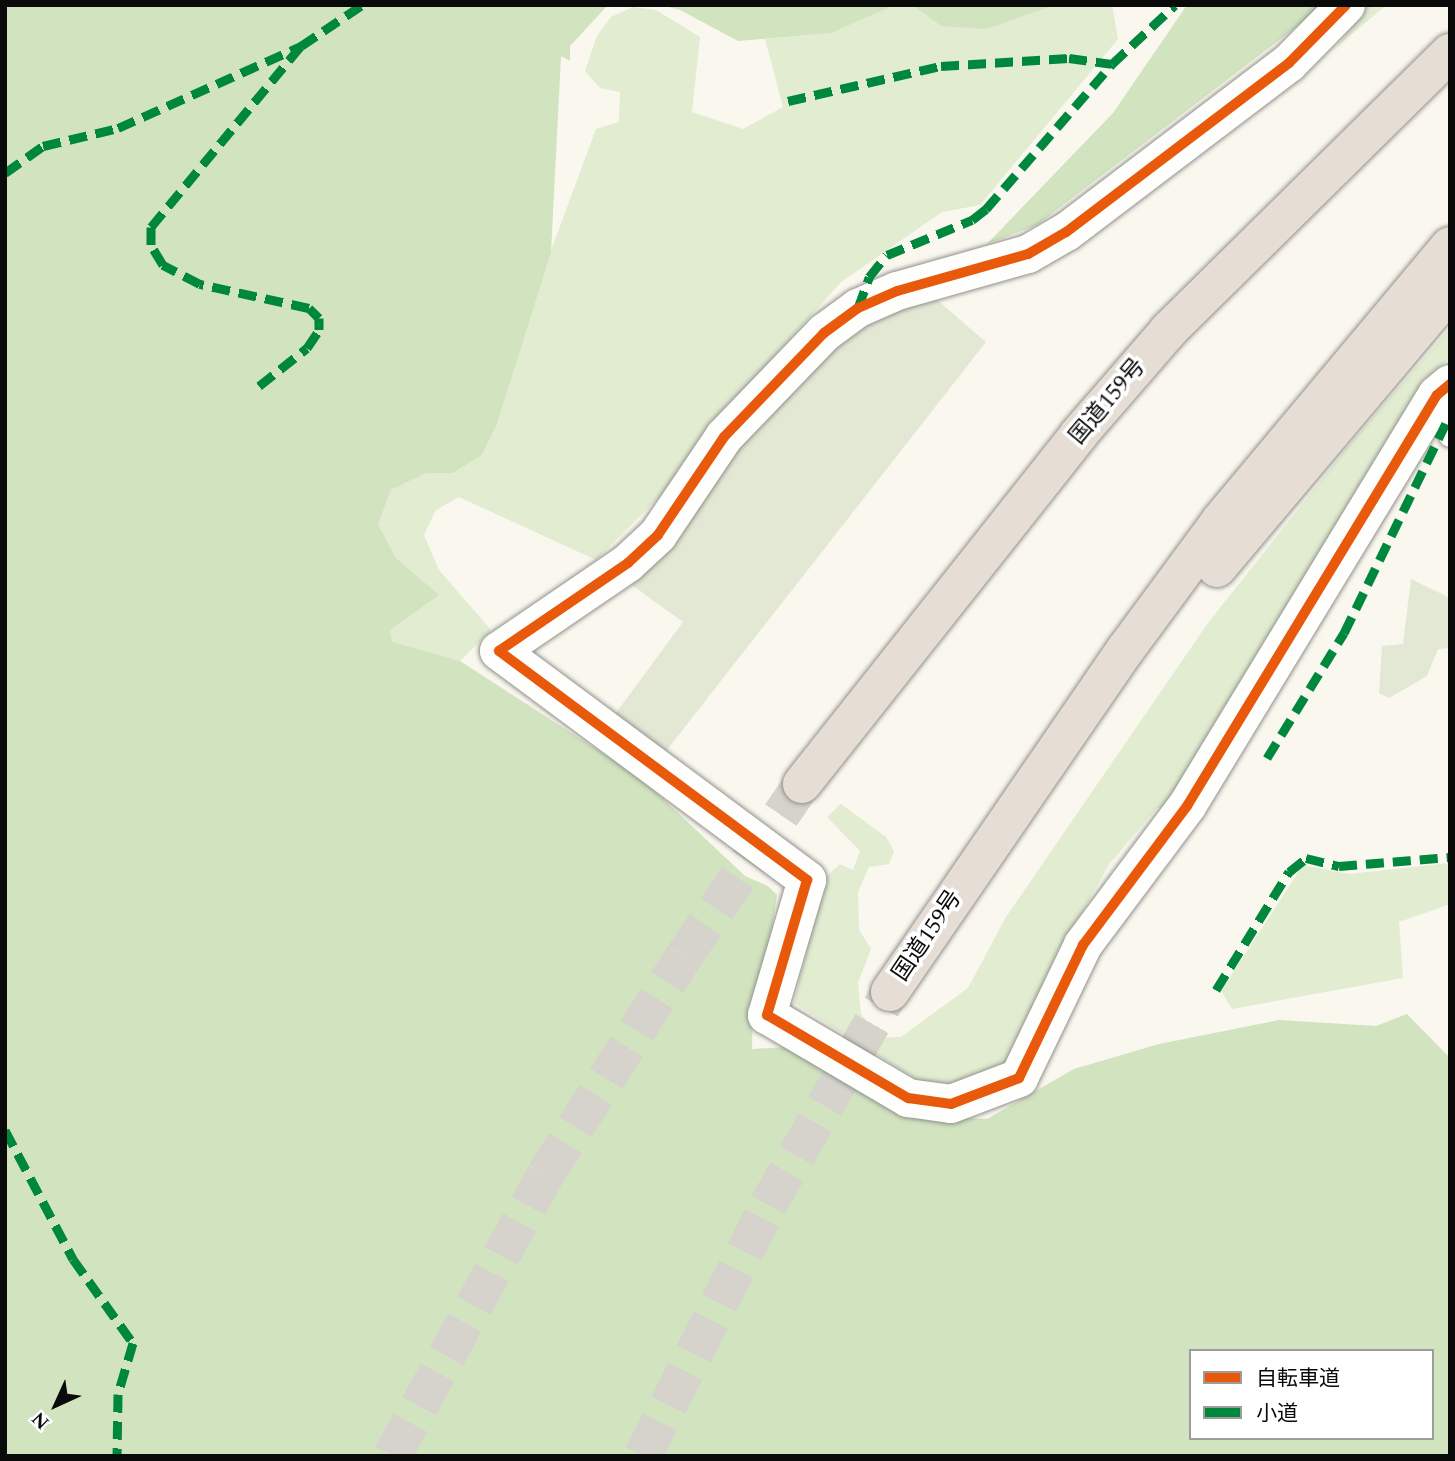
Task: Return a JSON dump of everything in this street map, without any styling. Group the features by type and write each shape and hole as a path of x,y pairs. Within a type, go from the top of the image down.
{"highway":[{"path":"1169,330 1450,24"},
{"name":"国道159号","path":"802,784 1079,434 1169,330 1450,52"},
{"name":"国道159号","path":"890,992 976,866 1222,520 1450,246"},
{"path":"976,866 1237,542 1450,291"}],"street":[{"path":"1346,5 1262,86 1066,232 1028,254 897,291 858,308 824,333 724,437 658,535 628,563 499,651 807,880 767,1015 908,1098 951,1104 1019,1078 1083,945 1187,806 1443,390"}],"lane":[{"path":"1443,390 1450,435"}],"green space":[{"path":"5,5 608,5 570,46 570,61 561,56 551,252 497,424 482,455 453,473 426,473 391,490 378,524 396,558 439,595 390,630 392,642 460,661 641,778 745,876 768,886 777,895 769,947 753,1003 752,1049 784,1047 914,1115 987,1119 1074,1069 1159,1044 1279,1020 1376,1026 1407,1014 1450,1058 1450,1456 5,1456"},
{"path":"661,5 895,5 831,33 738,41 680,10"},
{"path":"895,5 912,5 941,26 1054,5 1112,5 1118,39 980,205 942,212 841,282 702,437 668,488 596,560 459,497 436,510 424,535 439,570 491,630 460,661 392,643 390,630 438,595 396,558 378,524 391,490 426,473 453,473 482,455 497,424 549,256 596,129 619,122 620,92 600,88 585,71 597,36 611,17 633,7 656,10 700,37 692,112 743,129 783,107 765,39 831,33"},
{"path":"912,5 1054,5 986,29 941,26"},
{"path":"1187,5 1325,5 1037,225 987,244 1113,113"},
{"path":"1368,5 1386,5 1337,47"},
{"path":"937,300 986,342 663,755 613,717 683,622 629,583 756,420 852,330 869,319"},
{"path":"1450,328 1450,358 1423,380 1166,808 1157,808 1110,863 1067,938 1005,1073 964,1084 926,1085 794,1003 823,880 840,864 853,870 860,851 827,817 841,804 886,837 894,851 889,864 869,867 858,892 859,930 871,949 858,983 861,1014 878,1038 901,1037 968,988 1006,917 1208,623 1354,439"},
{"path":"1411,579 1450,598 1450,648 1438,649 1427,676 1389,698 1379,693 1382,646 1403,644"},
{"path":"1450,863 1450,904 1399,922 1403,978 1232,1009 1221,991 1303,865 1349,874"}],"tunnel":[{"path":"392,1456 545,1175 684,956 802,784"},
{"path":"643,1456 768,1205 890,992"}],"marked path":[{"path":"5,173 43,146 118,128 301,46 362,5"},
{"path":"858,308 869,277 887,255 972,220 986,209 1112,64 1175,5"},
{"path":"259,386 307,348 319,330 319,318 309,308 200,284 163,265 151,245 151,227 301,46"},
{"path":"788,101 941,66 1069,58 1112,64"},
{"path":"1267,758 1344,633 1446,423"},
{"path":"1216,990 1289,872 1306,858 1339,866 1450,857"},
{"path":"5,1130 73,1259 133,1343 118,1394 117,1456"}],"cycle path":[{"path":"1346,5 1289,63 1066,232 1028,254 897,291 858,308 824,333 724,437 658,535 628,563 499,651 807,880 767,1015 908,1098 951,1104 1019,1078 1083,945 1187,806 1437,395 1450,384"}]}
